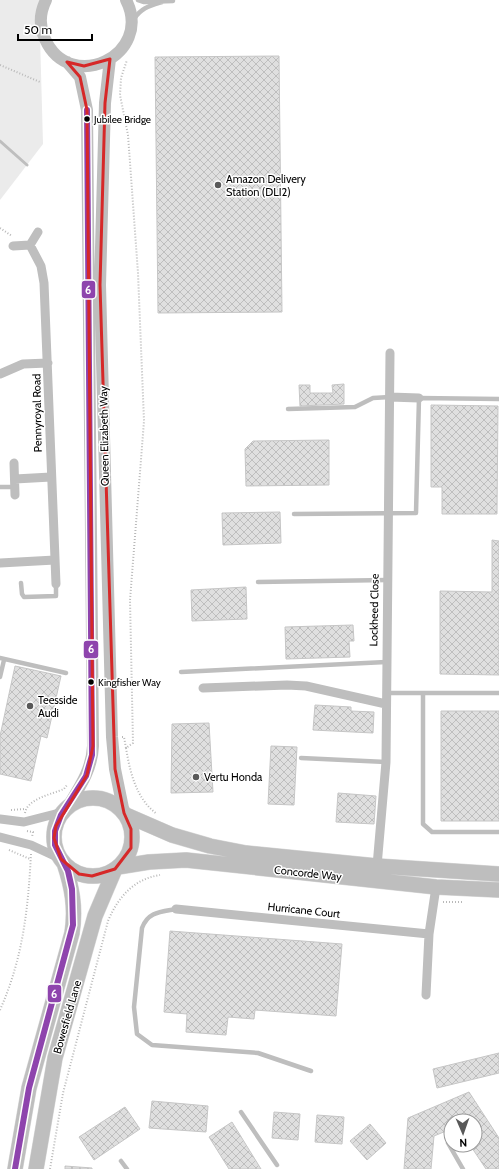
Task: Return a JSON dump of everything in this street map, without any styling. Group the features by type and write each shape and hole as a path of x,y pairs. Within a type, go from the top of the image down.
{"main road":[{"path":"94,798 112,803 125,814 131,829 132,843 128,855 116,868 106,874 92,876 79,874 62,861 56,850 54,838 56,826 65,810 80,800 94,798"},
{"name":"Concorde Way","path":"125,814 172,835 210,846 246,853 377,866 499,874"},
{"name":"Concorde Way","path":"116,868 149,862 186,860 436,887 499,890"},
{"name":"Bowesfield Lane","path":"15,1169 29,1088 72,933 75,916 74,897 62,861"},
{"name":"Bowesfield Lane","path":"36,1169 55,1058 95,916 116,868"}],"street":[{"name":"Queen Elizabeth Way","path":"46,0 41,19 43,36 52,51 67,62 80,77 87,110 92,755 87,775 65,810"},
{"path":"67,62 84,66 98,64 110,59 123,47 128,39 131,23 131,13 126,0"},
{"name":"Queen Elizabeth Way","path":"110,59 105,103 100,285 112,737 115,769 125,814"},
{"path":"13,246 30,244 38,232"},
{"name":"Pennyroyal Road","path":"30,244 41,266 44,283 56,584"},
{"name":"Lockheed Close","path":"377,866 386,762 386,580 389,514 390,353"},
{"path":"0,374 23,364 48,362"},
{"path":"390,397 419,398"},
{"path":"14,463 15,487 51,478"},
{"path":"0,563 55,560"},
{"path":"203,688 288,685 306,686 386,704"},
{"path":"0,819 24,822 65,810"},
{"path":"0,837 31,845 62,861"},
{"path":"426,995 429,934 436,887"},
{"name":"Hurricane Court","path":"176,909 429,934"}],"lane":[{"path":"138,0 144,2 173,2"},
{"path":"131,23 139,12 162,2"},
{"path":"288,409 355,407 373,398 390,397"},
{"path":"294,514 416,513 419,398 499,399"},
{"path":"0,487 15,487"},
{"path":"258,582 386,580"},
{"path":"22,582 22,594 24,597 56,596 56,584"},
{"path":"0,677 2,659 66,673"},
{"path":"181,672 386,662"},
{"path":"386,693 499,693"},
{"path":"423,693 423,824 432,832 499,832"},
{"path":"301,758 386,762"},
{"path":"176,909 158,912 145,919 142,928 134,1007 137,1034 152,1045 258,1053 312,1072"},
{"path":"241,1112 277,1165"},
{"path":"454,1153 463,1169"},
{"path":"121,1161 127,1169"}],"path":[{"path":"126,748 131,746 134,739 130,600 144,421 138,273 129,143 120,95 121,78 128,58"},
{"path":"0,65 40,82"},
{"path":"124,737 129,767 136,787 149,809 160,817"},
{"path":"6,810 26,809 32,802 64,789 72,780"},
{"path":"0,1010 12,984 23,941 30,859 19,853 6,849"},
{"path":"50,1169 63,1093 108,921 114,906 126,891 153,876 167,874"}],"highlighted area":[{"path":"110,59 105,103 100,285 115,769 124,813 131,829 131,848 115,869 92,876 79,874 61,859 54,838 56,826 87,775 93,746 87,110 80,77 67,62 84,66"}],"shaded area":[{"path":"0,0 39,0 43,144 0,200"}],"building":[{"name":"Amazon Delivery Station (DLI2)","path":"279,56 282,312 158,313 155,57"},
{"path":"344,384 344,404 300,406 299,385 310,385 310,393 333,393 332,385"},
{"path":"431,405 498,406 497,514 442,514 442,487 431,487"},
{"path":"329,440 329,485 246,486 245,449 253,441"},
{"path":"280,512 281,543 223,545 222,513"},
{"path":"492,540 499,541 499,675 440,674 440,591 492,592"},
{"path":"246,587 247,619 192,621 191,590"},
{"path":"353,625 354,641 349,641 350,657 286,659 285,627"},
{"name":"Teesside Audi","path":"15,666 61,676 47,738 41,736 31,781 0,774 0,736"},
{"path":"315,705 351,707 351,711 374,712 373,733 313,730"},
{"path":"441,711 499,711 499,821 441,821"},
{"path":"209,723 213,792 171,793 172,724"},
{"path":"271,746 297,747 294,805 268,804"},
{"path":"338,793 376,796 374,824 336,822"},
{"path":"170,931 342,944 336,1016 255,1010 254,1019 228,1017 226,1035 186,1032 187,1014 164,1012"},
{"path":"499,1053 499,1073 437,1088 433,1069"},
{"path":"469,1092 483,1113 443,1113 443,1132 434,1136 431,1169 404,1169 408,1118"},
{"path":"152,1101 208,1106 206,1132 149,1128"},
{"path":"125,1107 140,1129 94,1160 79,1137"},
{"path":"274,1112 300,1114 298,1140 272,1138"},
{"path":"483,1113 499,1138 499,1169 486,1169 475,1153 483,1153"},
{"path":"317,1115 344,1117 342,1144 315,1142"},
{"path":"232,1122 261,1169 229,1169 209,1137"},
{"path":"370,1124 386,1143 367,1160 350,1141"},
{"path":"65,1166 92,1168 92,1169 65,1169"}],"waterway":[{"path":"0,141 27,165"}],"transit line":[{"name":"6","path":"15,1169 29,1088 73,925 72,889 68,871 55,845 55,831 61,815 86,776 92,755 87,110"}],"place":[{"name":"Jubilee Bridge","path":"87,119"},
{"name":"Amazon Delivery Station (DLI2)","path":"218,185"},
{"name":"Kingfisher Way","path":"91,682"},
{"name":"Teesside Audi","path":"30,706"},
{"name":"Vertu Honda","path":"196,777"}]}
